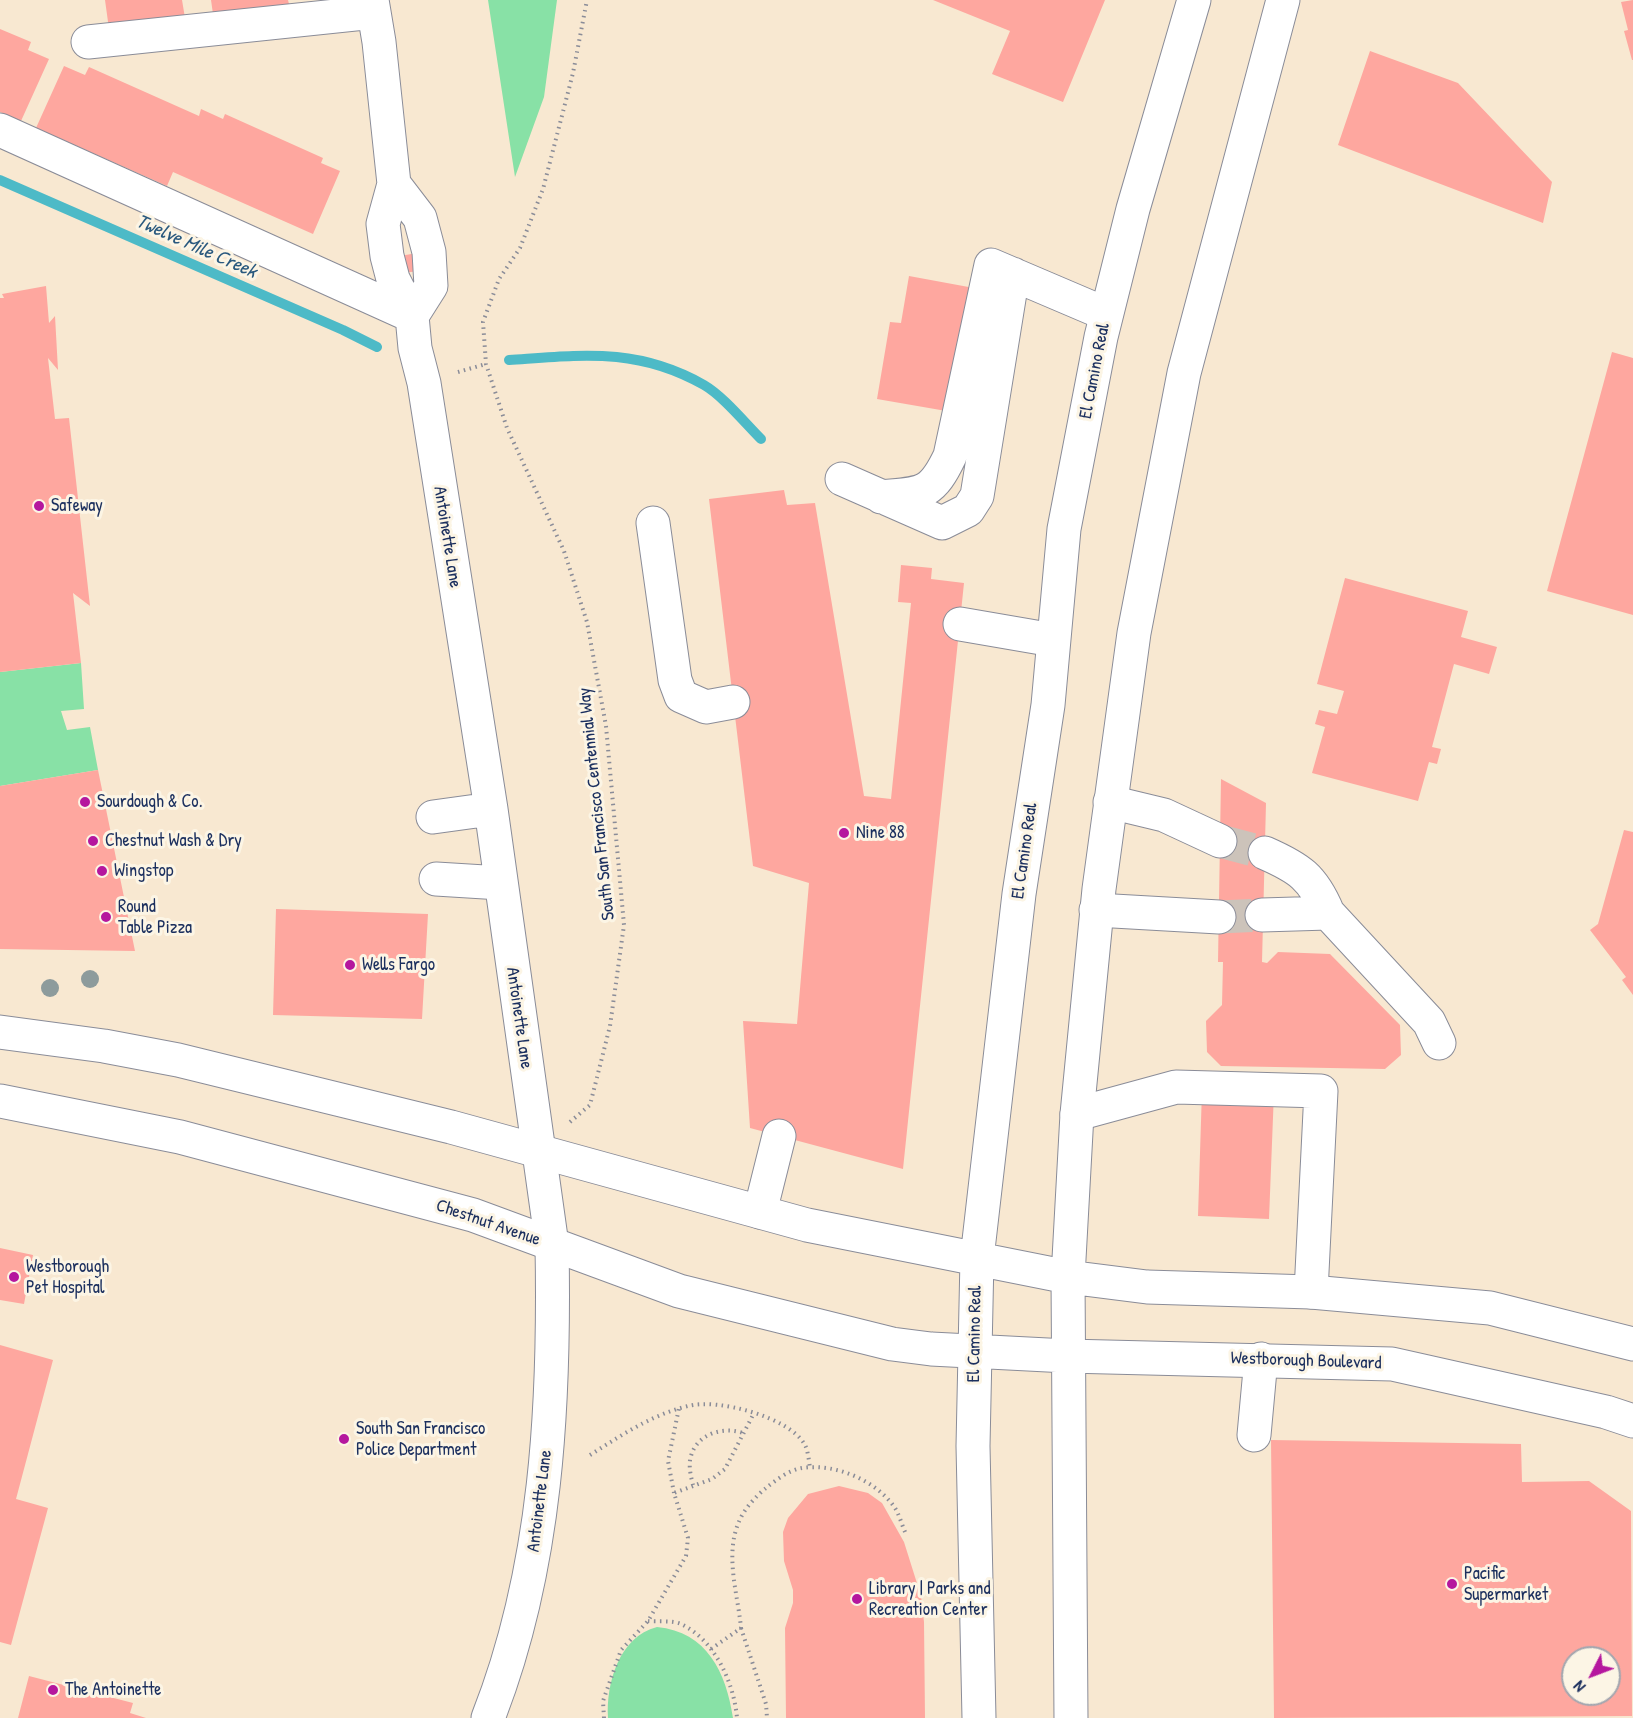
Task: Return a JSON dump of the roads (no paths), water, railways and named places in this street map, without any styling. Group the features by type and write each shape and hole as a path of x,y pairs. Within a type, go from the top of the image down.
{"main road":[{"name":"El Camino Real","path":"979,1718 973,1352 976,1258 1016,916 1048,705 1064,529 1106,314 1133,209 1194,0"},
{"path":"1071,1718 1066,1356 1068,1277 1077,1114 1096,910 1136,622 1184,373 1283,0"},
{"path":"0,130 412,315 431,286 429,252 420,218 394,184 373,6 88,42"},
{"path":"881,497 922,493 939,478 950,456 991,265 1106,314"},
{"path":"842,479 942,524 968,510 977,496 1013,274"},
{"name":"Antoinette Lane","path":"412,315 414,348 424,382 491,809 552,1245 553,1298 546,1461 538,1528 527,1593 510,1659 488,1718"},
{"path":"653,523 675,680 681,696 706,706 733,702"},
{"path":"960,624 1053,640"},
{"path":"1110,802 1164,815 1220,841"},
{"path":"433,818 491,809"},
{"path":"1265,853 1297,867 1319,890 1328,913 1429,1022 1439,1043"},
{"path":"436,879 501,882"},
{"path":"1096,910 1219,917"},
{"path":"1262,915 1328,913"},
{"path":"0,1032 105,1046 177,1060 538,1150 807,1225 1068,1277 1147,1287 1311,1292 1490,1308 1633,1344"},
{"path":"1077,1114 1176,1087 1321,1091 1311,1292"},
{"name":"Chestnut Avenue","path":"0,1101 180,1137 473,1215 679,1291 892,1344 973,1352"},
{"path":"760,1212 779,1136"},
{"name":"Westborough Boulevard","path":"973,1352 1392,1364 1620,1417"},
{"path":"1254,1435 1261,1359"},
{"path":"1620,1417 1633,1443"}],"waterway":[{"name":"Twelve Mile Creek","path":"0,180 377,347"},
{"name":"Twelve Mile Creek","path":"509,360 561,356 609,356 656,364 704,385 726,403 761,439"}],"tunnel":[{"path":"1220,841 1265,853"},
{"path":"1219,917 1262,915"}],"place":[{"name":"Safeway","path":"39,506"},
{"name":"Sourdough & Co.","path":"85,802"},
{"name":"Nine 88","path":"844,833"},
{"name":"Chestnut Wash & Dry","path":"93,841"},
{"name":"Wingstop","path":"102,871"},
{"name":"Round Table Pizza","path":"106,917"},
{"name":"Wells Fargo","path":"350,965"},
{"name":"Westborough Pet Hospital","path":"14,1277"},
{"name":"South San Francisco Police Department","path":"344,1439"},
{"name":"Pacific Supermarket","path":"1452,1584"},
{"name":"Library | Parks and Recreation Center","path":"857,1599"},
{"name":"The Antoinette","path":"53,1690"}]}
